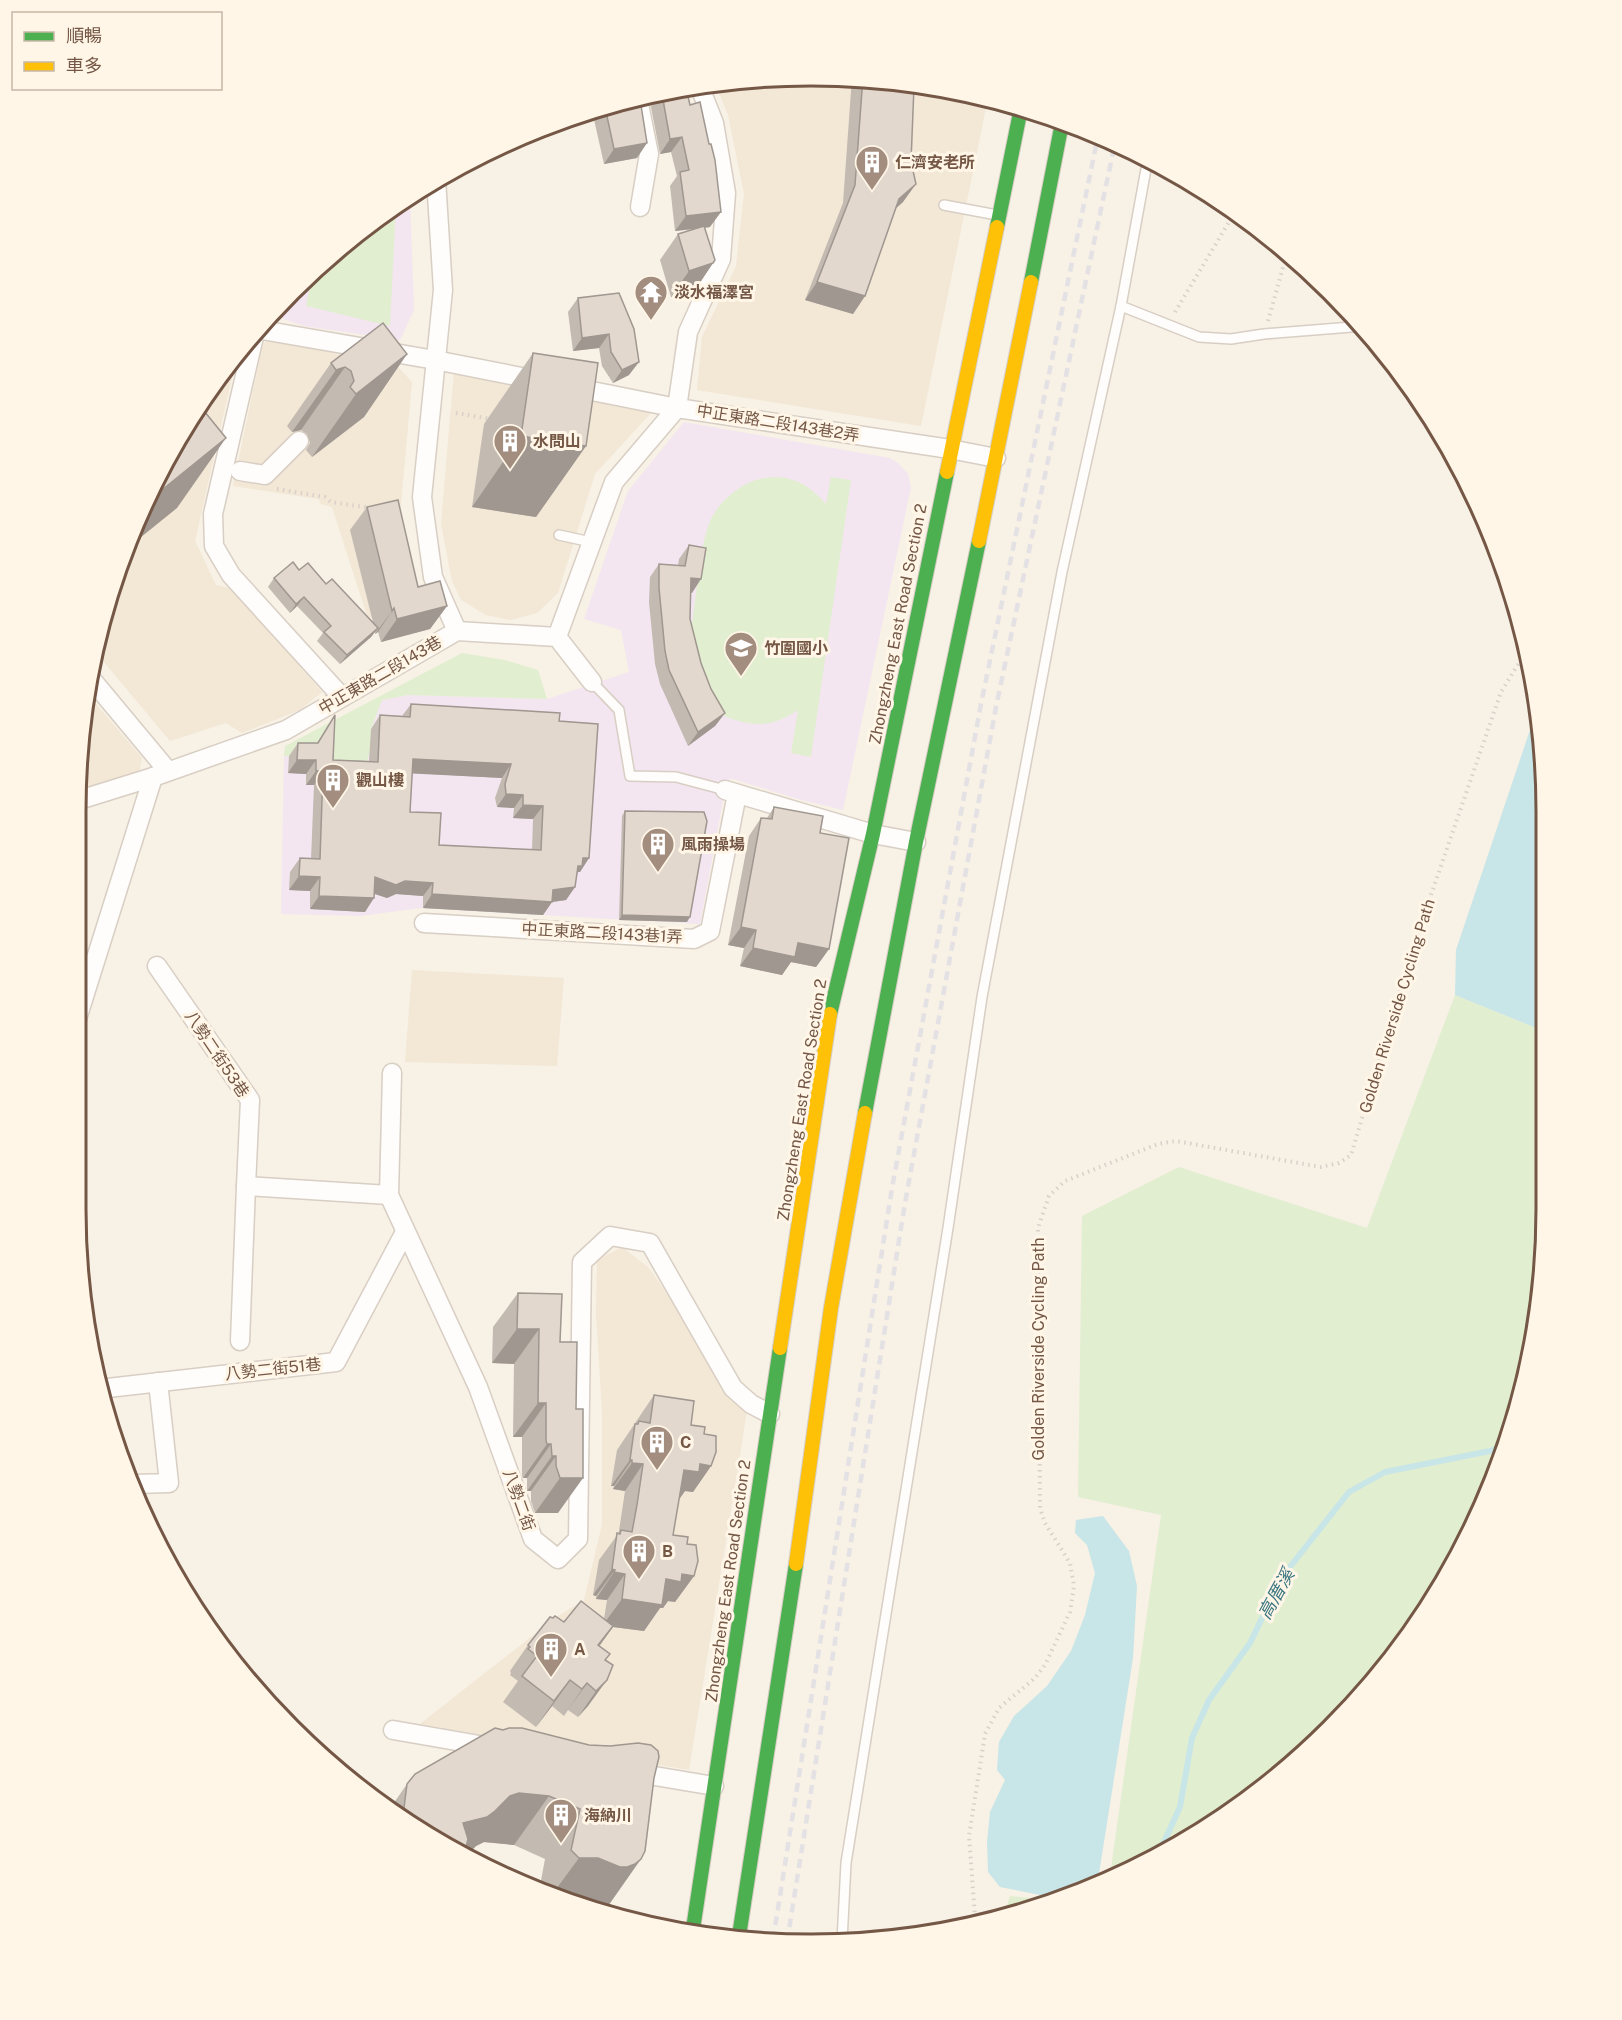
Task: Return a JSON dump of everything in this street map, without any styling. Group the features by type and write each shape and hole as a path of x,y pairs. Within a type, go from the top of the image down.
{"main road":[{"name":"Zhongzheng East Road Section 2","path":"694,1925 830,1013 873,834 950,448 1020,117"},
{"path":"740,1930 798,1549 831,1308 873,1070 916,842 996,458 1061,130"}],"street":[{"path":"268,331 435,360 677,408 687,332 721,259 726,193 714,123 703,94"},
{"path":"639,106 649,154 640,207"},
{"path":"437,190 443,290 422,497 433,577 457,631"},
{"path":"251,350 213,514 214,546 231,575 342,697"},
{"name":"中正東路二段143巷2弄","path":"557,637 614,482 677,408 950,448 996,458"},
{"path":"240,471 265,474 299,441"},
{"name":"中正東路二段143巷","path":"86,798 286,730 457,631 557,637"},
{"path":"557,637 592,682"},
{"path":"86,992 160,774 96,686"},
{"path":"731,792 873,834 916,842"},
{"name":"中正東路二段143巷1弄","path":"424,923 694,939 710,931 731,792"},
{"name":"八勢二街53巷","path":"157,966 250,1100 240,1341"},
{"name":"八勢二街","path":"392,1073 389,1195 478,1386 533,1539 558,1558 578,1539 582,1262 610,1236 650,1243 733,1388 752,1404 770,1414"},
{"path":"246,1186 389,1195"},
{"name":"八勢二街51巷","path":"108,1388 336,1362 405,1232"},
{"path":"140,1484 169,1483 158,1382"},
{"path":"393,1730 507,1750"},
{"path":"610,1768 714,1786"}],"lane":[{"path":"842,1933 846,1863 948,1228 982,997 1062,572 1121,306 1146,168"},
{"path":"944,204 999,216"},
{"path":"1121,306 1198,337 1231,339 1351,327"},
{"path":"559,535 591,542"},
{"path":"592,682 619,710 630,776 676,777 731,792"}],"path":[{"path":"1167,325 1231,219"},
{"path":"1264,334 1284,262"},
{"path":"456,413 501,420"},
{"path":"270,488 325,497 331,502 372,508"},
{"name":"Golden Riverside Cycling Path","path":"975,1916 969,1836 985,1734 999,1708 1035,1678 1045,1665 1070,1612 1074,1586 1070,1563 1045,1523 1040,1508 1038,1228 1049,1196 1065,1182 1158,1144 1176,1141 1321,1167 1339,1163 1351,1155 1413,947 1501,692 1521,660"}],"shaded area":[{"name":"仁濟安老所","path":"764,87 858,87 953,99 986,107 921,426 697,390 702,337 736,266 744,194 728,115 718,92"},
{"path":"410,207 414,310 400,340 304,326 280,318 298,298 369,235"},
{"path":"275,340 399,368 412,382 399,526 424,605 368,619 332,507 321,504 318,499 233,486 263,343"},
{"name":"水問山","path":"455,359 662,401 595,474 558,593 537,613 511,620 486,615 461,600 452,581 441,524"},
{"path":"233,371 195,541 216,585 233,589 322,692 300,710 242,733 226,723 170,741 101,659 124,578 160,490 183,448"},
{"name":"竹圍國小","path":"684,422 890,458 908,474 911,487 843,810 730,778 725,790 700,924 420,908 360,916 281,914 284,756 367,756 370,750 371,729 381,700 408,695 547,699 629,672 621,630 584,619 628,491"},
{"path":"94,702 142,758 139,774 86,790"},
{"path":"412,970 564,978 557,1066 405,1062"},
{"path":"622,1247 649,1268 747,1411 689,1770 420,1724 555,1618 584,1600 602,1525 602,1411 596,1314 597,1260"}],"green space":[{"path":"396,217 390,326 306,306 310,287 369,235"},
{"path":"769,477 781,477 798,482 826,504 831,477 851,480 811,757 791,753 798,710 778,720 760,724 741,722 720,714 693,661 688,644 705,537 718,507 726,498 746,484"},
{"path":"462,653 505,660 538,670 547,699 408,695 382,700 371,729 370,750 364,772 310,757 284,756 285,746"},
{"path":"1455,995 1536,1028 1535,1256 1530,1304 1523,1351 1512,1397 1498,1442 1462,1530 1439,1572 1387,1651 1324,1722 1253,1785 1214,1812 1174,1837 1111,1869 1161,1515 1078,1497 1082,1216 1179,1167 1367,1228"},
{"path":"1010,1896 1036,1899 1006,1908"}],"water":[{"path":"1531,727 1536,811 1536,1028 1455,995 1456,950"},
{"path":"1103,1516 1129,1551 1137,1586 1133,1658 1099,1875 1044,1896 1000,1887 988,1872 987,1842 990,1812 1005,1780 997,1770 999,1742 1014,1716 1047,1686 1071,1651 1085,1615 1095,1573 1087,1545 1075,1533 1076,1520"}],"building":[{"name":"仁濟安老所","path":"862,87 914,93 911,162 916,184 899,199 865,296 817,282 855,185"},
{"path":"688,96 690,105 700,102 709,144 711,144 715,160 721,212 686,216 680,172 689,170 682,137 670,139 663,100"},
{"path":"641,106 647,143 614,149 607,115"},
{"path":"704,226 715,260 713,263 689,271 678,234"},
{"path":"619,293 634,329 639,362 622,370 611,352 609,334 582,338 578,298"},
{"path":"383,323 407,354 356,394 350,387 354,381 351,371 345,367 336,370 331,363"},
{"path":"533,353 598,363 586,446 521,436"},
{"path":"205,412 226,438 159,492"},
{"path":"398,500 418,587 440,581 447,606 397,619 394,608 392,611 367,507"},
{"path":"689,545 706,548 701,579 691,578 690,619 701,663 711,689 725,713 698,732 669,670 659,588 659,564 685,566"},
{"path":"293,562 299,570 308,563 326,584 332,579 378,628 347,655 324,632 331,626 304,597 296,604 274,578"},
{"path":"411,704 560,713 559,721 598,724 589,858 583,858 582,866 578,866 575,887 553,890 552,902 432,894 433,883 405,881 396,885 375,877 374,898 319,896 320,877 299,876 300,858 320,859 323,771 316,771 316,760 297,760 298,743 318,743 335,715 333,760 378,762 380,715 410,717","holes":["413,759 511,764 505,784 506,794 523,795 523,805 543,806 541,850 439,845 441,813 410,812"]},
{"path":"774,807 823,816 820,833 849,838 829,949 798,943 795,957 753,948 756,930 741,927 761,818 772,819"},
{"name":"風雨操場","path":"625,811 704,812 707,821 690,917 622,915"},
{"path":"518,1293 562,1294 560,1342 577,1342 576,1409 583,1409 583,1478 560,1478 556,1456 552,1456 551,1444 547,1444 546,1403 538,1403 539,1329 517,1329"},
{"path":"654,1395 694,1401 691,1425 705,1427 704,1434 716,1436 716,1452 711,1466 700,1464 699,1472 684,1470 673,1535 688,1537 687,1544 696,1545 698,1561 694,1576 682,1574 681,1582 666,1579 662,1605 622,1599 625,1574 614,1572 615,1570 612,1569 617,1533 620,1534 621,1530 632,1532 637,1505 643,1464 632,1463 630,1460 635,1424 639,1421 650,1423"},
{"path":"581,1601 613,1626 598,1645 610,1654 605,1660 613,1665 607,1680 596,1691 587,1683 582,1689 570,1680 554,1701 522,1676 537,1656 528,1649 530,1647 528,1645 550,1617 555,1616 564,1622"},
{"path":"495,1728 503,1730 522,1728 589,1745 610,1746 638,1743 651,1745 658,1751 659,1757 654,1778 645,1851 641,1859 627,1867 620,1867 598,1858 579,1858 571,1850 580,1809 549,1796 519,1793 510,1796 487,1817 463,1823 468,1839 466,1847 404,1809 407,1784 415,1774"}],"waterway":[{"name":"高厝溪","path":"1164,1843 1180,1807 1192,1738 1209,1700 1250,1643 1282,1577 1349,1492 1385,1472 1495,1449"}],"railway":[{"path":"774,1933 892,1188 981,704 1096,144"},
{"path":"788,1934 905,1203 996,707 1113,152"}],"traffic: fast":[{"path":"997,227 1019,116"},
{"path":"1031,282 1061,130"},
{"path":"830,1014 873,834 947,472"},
{"path":"865,1113 916,842 979,541"},
{"path":"694,1925 780,1348"},
{"path":"740,1930 796,1564"}],"traffic: slow":[{"path":"947,472 997,227"},
{"path":"979,541 1031,282"},
{"path":"780,1348 830,1014"},
{"path":"796,1564 831,1308 865,1113"}],"place":[{"name":"仁濟安老所","path":"872,191"},
{"name":"淡水福澤宮","path":"651,321"},
{"name":"水問山","path":"510,470"},
{"name":"竹圍國小","path":"741,677"},
{"name":"觀山樓","path":"333,809"},
{"name":"風雨操場","path":"658,873"},
{"name":"C","path":"657,1471"},
{"name":"B","path":"639,1580"},
{"name":"A","path":"551,1678"},
{"name":"海納川","path":"561,1844"}]}
